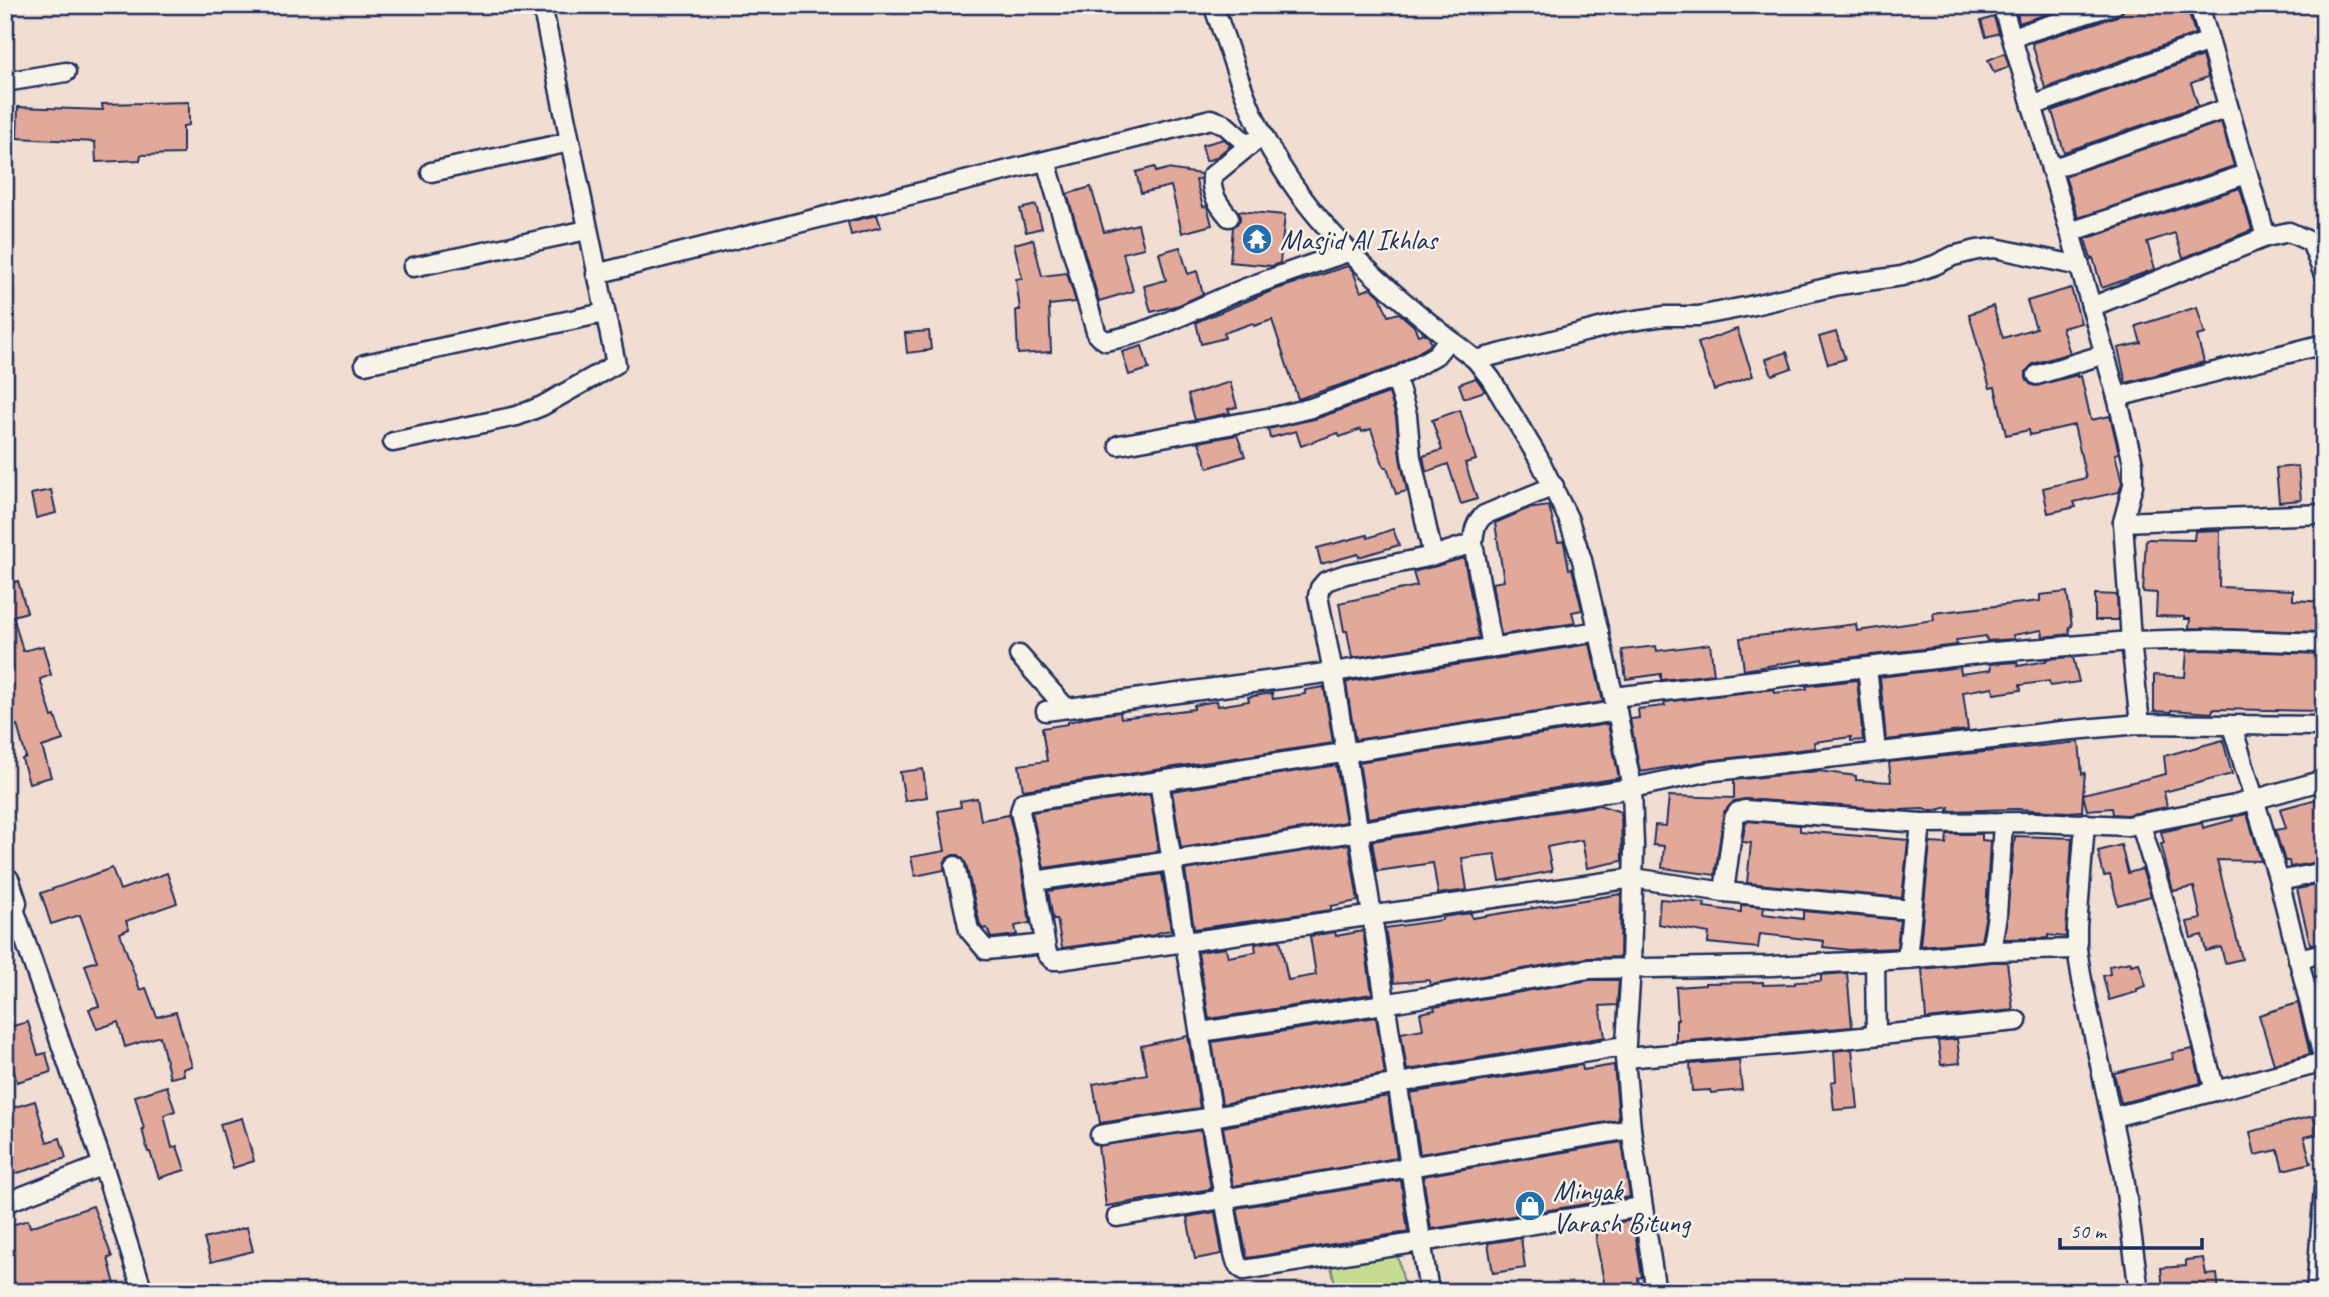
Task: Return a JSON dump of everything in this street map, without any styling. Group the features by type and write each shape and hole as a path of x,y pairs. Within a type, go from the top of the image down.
{"street":[{"path":"393,442 517,416 542,406 616,364 542,5"},
{"path":"2002,5 2105,354 2134,476 2123,522 2126,590 2140,724"},
{"path":"2012,37 2114,5"},
{"path":"2199,5 2266,237"},
{"path":"1220,7 1256,140"},
{"path":"2032,106 2209,41"},
{"path":"5,82 66,72"},
{"path":"2051,169 2228,108"},
{"path":"596,274 1211,119 1256,140 1348,252 1476,360 1491,379 1554,486 1568,518 1582,560 1599,631 1632,788 1634,878 1625,1052 1631,1129 1656,1292"},
{"path":"1229,217 1213,194 1210,186 1212,176 1256,140"},
{"path":"431,172 570,142"},
{"path":"1046,161 1097,335 1106,341 1160,326 1231,294 1348,252"},
{"path":"2070,232 2247,174"},
{"path":"413,267 587,230"},
{"path":"2091,307 2266,237 2290,232 2311,242 2324,275"},
{"path":"1476,360 1623,322 1665,316 1698,316 1839,285 1902,276 1936,265 1953,256 1977,250 1995,248 2080,266"},
{"path":"365,364 604,313"},
{"path":"1119,445 1311,408 1396,378 1436,355 1449,338"},
{"path":"2117,397 2324,344"},
{"path":"2037,375 2105,354"},
{"path":"1396,378 1407,415 1413,470 1433,556"},
{"path":"1492,648 1473,543 1474,530 1484,515 1554,486"},
{"path":"2123,522 2324,513"},
{"path":"1429,1292 1359,832 1318,596 1325,581 1373,567 1433,556 1473,543"},
{"path":"1046,711 1333,672 1599,631"},
{"path":"1912,910 1724,892 1634,878 1053,960 1046,954 1035,881 1020,813 1023,802 1346,753 1615,704 1867,667 2021,649 2131,641 2203,639 2324,643"},
{"path":"1019,656 1066,708"},
{"path":"1867,667 1877,751"},
{"path":"1035,881 1632,788 1707,772 1877,751 2140,724 2324,726"},
{"path":"2112,1117 2324,1061 2279,881 2232,726"},
{"path":"1724,892 1732,826 1738,812 1760,810 1921,823 2141,825 2324,780"},
{"path":"1159,782 1201,1032 1222,1198 1236,1261 1240,1268 1244,1270 1642,1207"},
{"path":"1907,959 1921,823"},
{"path":"1991,951 1997,915 2003,823"},
{"path":"2085,823 2077,949 2124,1177 2139,1292"},
{"path":"2141,825 2179,951 2215,1090"},
{"path":"955,866 969,930 986,950 1045,944"},
{"path":"2279,881 2324,872"},
{"path":"8,897 103,1166 143,1292"},
{"path":"1201,1032 1566,972 1613,967 1690,968 1875,961 1991,951 2077,949"},
{"path":"2298,959 2324,953"},
{"path":"1875,961 1876,1035"},
{"path":"1100,1135 1398,1083 1625,1052 1813,1042 2017,1021"},
{"path":"1117,1217 1631,1129"},
{"path":"5,1203 103,1166"},
{"path":"2316,1292 2324,1188"}],"green space":[{"path":"1396,1248 1406,1292 1337,1292 1330,1262"}],"building":[{"path":"2016,5 2075,5 2019,23"},
{"path":"2136,5 2185,5 2195,34 2045,88 2032,43 2117,16"},
{"path":"1994,17 1999,33 1986,37 1981,21"},
{"path":"2005,53 2009,67 1994,73 1988,60"},
{"path":"2202,56 2208,77 2191,83 2198,106 2064,152 2052,111"},
{"path":"189,102 189,125 183,126 183,154 141,155 140,160 96,162 95,142 17,138 18,107 103,110 102,104"},
{"path":"2221,122 2234,166 2078,218 2065,176"},
{"path":"1224,139 1231,145 1215,158 1206,161 1202,145"},
{"path":"1155,167 1156,172 1167,169 1201,174 1201,178 1196,180 1203,207 1207,206 1212,225 1182,233 1171,186 1141,193 1136,172"},
{"path":"1091,187 1104,232 1138,224 1144,248 1123,253 1133,291 1099,301 1067,194"},
{"path":"2240,188 2252,230 2183,258 2175,233 2147,242 2155,269 2102,288 2085,239"},
{"path":"1036,205 1042,228 1026,232 1020,209"},
{"name":"Masjid Al Ikhlas","path":"1239,211 1285,215 1280,263 1272,266 1230,262 1233,227 1240,220"},
{"path":"877,215 881,227 851,235 848,222"},
{"path":"1033,239 1042,276 1067,273 1076,302 1049,305 1051,352 1018,354 1016,310 1020,310 1016,279 1022,278 1014,244"},
{"path":"1180,247 1188,274 1197,271 1203,294 1179,305 1151,312 1144,286 1166,280 1159,253"},
{"path":"1348,266 1353,271 1361,292 1371,288 1380,296 1388,316 1399,313 1414,326 1418,335 1424,333 1429,337 1429,346 1391,368 1298,399 1272,320 1254,326 1253,323 1224,333 1225,338 1201,344 1196,322 1274,290"},
{"path":"2071,288 2081,323 2062,328 2070,353 2033,364 2026,372 2026,378 2035,386 2081,376 2091,420 2110,416 2119,453 2115,454 2122,483 2119,492 2074,502 2076,507 2048,513 2043,488 2086,478 2074,425 2030,435 2029,430 2006,435 1995,387 1990,388 1969,314 1993,306 2003,338 2036,328 2027,301"},
{"path":"2197,307 2205,334 2197,336 2204,362 2126,383 2118,348 2141,343 2136,326"},
{"path":"1737,329 1753,376 1714,390 1698,343"},
{"path":"929,331 931,350 907,353 905,333"},
{"path":"1836,332 1845,359 1828,364 1819,337"},
{"path":"1142,346 1149,369 1129,375 1122,352"},
{"path":"1787,352 1792,368 1772,375 1766,359"},
{"path":"1476,378 1485,391 1464,398 1459,384"},
{"path":"1230,382 1237,407 1228,409 1230,413 1195,420 1188,395"},
{"path":"1389,393 1396,417 1407,491 1396,494 1371,429 1362,432 1361,429 1340,437 1338,433 1301,446 1296,431 1270,438 1268,429 1315,419"},
{"path":"1460,410 1476,460 1465,463 1477,499 1461,504 1448,464 1426,472 1423,456 1442,450 1432,420"},
{"path":"1237,435 1245,456 1208,468 1199,442"},
{"path":"2298,466 2301,500 2279,502 2276,468"},
{"path":"51,490 56,513 36,518 31,494"},
{"path":"1549,506 1558,542 1564,541 1569,569 1572,568 1582,610 1572,612 1575,623 1501,635 1492,583 1504,581 1495,523 1527,509"},
{"path":"1393,529 1399,545 1359,557 1358,554 1321,564 1317,548 1367,535 1368,538"},
{"path":"2220,530 2219,587 2293,590 2293,600 2324,602 2321,632 2189,628 2190,619 2156,616 2157,593 2143,592 2146,539 2194,540 2195,531"},
{"path":"1464,558 1479,638 1352,658 1339,603 1417,586 1413,572"},
{"path":"18,581 27,612 13,616 23,651 43,646 51,675 40,679 52,717 55,716 63,740 42,747 51,777 29,783 22,759 26,757 17,725 14,726 5,699 5,585"},
{"path":"2067,592 2072,626 2069,627 2070,634 2043,637 2042,630 2013,635 2014,639 1987,641 1986,636 1956,640 1957,645 1803,663 1803,660 1744,670 1740,638 1856,624 1857,631 1934,620 1933,613 2040,601 2040,595"},
{"path":"2095,594 2117,595 2118,620 2095,620"},
{"path":"1590,644 1603,702 1355,740 1346,683"},
{"path":"1710,644 1714,674 1661,680 1661,674 1626,679 1622,650 1656,646 1657,651"},
{"path":"2187,651 2324,654 2324,711 2154,711 2154,675 2185,677"},
{"path":"2073,657 2079,682 2050,686 2049,681 2020,685 2021,690 1994,694 1993,687 1963,692 1968,730 1886,740 1880,677 1960,667 1961,674 1991,670 1990,664 2017,662 2018,666 2046,659"},
{"path":"1857,680 1863,740 1851,741 1851,737 1814,742 1815,748 1640,772 1630,719 1639,718 1638,709 1665,706 1664,702 1774,689 1775,693"},
{"path":"1324,687 1333,743 1023,790 1019,765 1047,761 1042,728 1120,712 1121,718 1194,709 1194,705 1217,701 1218,706 1249,701 1248,697 1272,693 1273,699 1305,694 1305,690"},
{"path":"1608,724 1619,778 1368,818 1359,762"},
{"path":"2223,740 2232,774 2164,792 2167,807 2126,815 2113,814 2112,808 2087,810 2083,795 2082,811 2068,812 2016,809 1948,811 1949,807 1932,811 1899,810 1745,799 1734,801 1724,812 1715,875 1662,868 1664,846 1653,845 1655,825 1666,826 1669,796 1734,798 1734,780 1818,771 1856,776 1856,780 1891,782 1889,762 2079,742 2082,774 2085,773 2083,794 2166,774 2164,756"},
{"path":"1336,765 1346,822 1181,848 1172,791"},
{"path":"923,769 927,797 905,801 900,772"},
{"path":"1150,794 1159,851 1044,868 1032,812"},
{"path":"2324,797 2324,861 2290,867 2289,861 2285,861 2275,830 2286,828 2280,809"},
{"path":"977,798 981,820 1009,815 1020,860 1030,923 1015,926 1017,935 991,938 987,928 983,929 980,925 966,864 959,855 947,858 944,870 915,876 911,857 945,851 938,811 961,807 960,801"},
{"path":"1599,805 1621,812 1622,861 1587,868 1582,840 1547,847 1552,871 1500,881 1495,854 1462,858 1467,890 1438,894 1433,863 1377,871 1372,841"},
{"path":"2247,814 2261,861 2217,860 2242,959 2225,963 2221,947 2206,951 2202,935 2191,938 2187,922 2201,919 2194,887 2173,891 2161,844 2164,843 2161,832 2202,823 2203,828"},
{"path":"1746,821 1800,825 1800,831 1908,840 1902,898 1747,883 1751,843 1742,842"},
{"path":"1947,834 1982,834 1982,840 1990,841 1986,914 1981,941 1920,946 1930,843 1946,844"},
{"path":"2015,836 2072,838 2066,937 2048,935 2048,938 2004,939"},
{"path":"1349,844 1358,901 1331,906 1331,910 1194,929 1185,870"},
{"path":"2121,845 2128,873 2142,869 2151,896 2118,905 2110,875 2104,876 2098,851"},
{"path":"112,868 120,890 167,873 177,903 126,921 129,929 120,933 140,990 146,988 157,1017 176,1012 192,1066 183,1069 184,1075 170,1078 160,1036 125,1047 118,1022 97,1029 89,1009 99,1006 85,965 97,961 80,915 51,924 41,893"},
{"path":"1162,874 1171,930 1156,935 1062,948 1048,891"},
{"path":"2324,884 2324,942 2310,944 2297,889"},
{"path":"1621,894 1620,957 1587,958 1430,985 1429,980 1394,983 1385,928 1442,920 1442,917 1471,913 1472,918"},
{"path":"1660,899 1705,903 1704,907 1741,912 1741,906 1744,905 1764,907 1763,914 1803,919 1803,911 1900,920 1897,948 1850,950 1823,947 1824,941 1760,934 1758,948 1708,943 1709,933 1658,924"},
{"path":"1363,931 1372,994 1209,1019 1198,952 1226,948 1228,957 1256,952 1255,944 1280,940 1288,980 1316,975 1310,936 1335,932 1336,936"},
{"path":"2007,962 2013,1010 1926,1019 1922,969"},
{"path":"2131,962 2131,965 2139,963 2146,986 2137,989 2137,992 2109,1000 2103,976 2110,974 2109,966"},
{"path":"1847,973 1852,1027 1676,1042 1676,987 1705,983 1795,984 1821,981 1821,975"},
{"path":"1590,980 1619,980 1617,1005 1600,1006 1605,1037 1407,1070 1401,1033 1423,1029 1420,1013 1435,1010 1434,1007"},
{"path":"2298,1003 2310,1054 2274,1064 2259,1015"},
{"path":"1376,1017 1385,1074 1222,1104 1212,1042"},
{"path":"28,1022 38,1055 46,1053 51,1072 17,1082 10,1058 5,1059 5,1028"},
{"path":"1188,1036 1200,1108 1100,1123 1093,1084 1147,1074 1141,1046"},
{"path":"1957,1039 1960,1063 1941,1065 1938,1041"},
{"path":"1852,1049 1858,1108 1834,1110 1831,1082 1836,1081 1834,1051"},
{"path":"2193,1049 2201,1083 2121,1103 2114,1073 2173,1059 2172,1053"},
{"path":"1739,1060 1742,1090 1711,1093 1710,1090 1692,1091 1690,1064"},
{"path":"1582,1065 1583,1070 1614,1065 1619,1120 1420,1154 1410,1093"},
{"path":"167,1086 175,1111 164,1115 172,1148 177,1146 185,1170 159,1178 148,1152 135,1096"},
{"path":"1388,1096 1397,1158 1233,1186 1223,1127"},
{"path":"35,1101 47,1142 60,1138 66,1158 5,1177 5,1159 15,1157 5,1123 5,1110"},
{"path":"2313,1116 2318,1134 2304,1137 2311,1163 2283,1170 2278,1150 2255,1155 2250,1132"},
{"path":"242,1118 254,1161 233,1168 220,1124"},
{"path":"1201,1130 1211,1189 1106,1206 1098,1146"},
{"path":"1622,1142 1630,1197 1431,1229 1423,1176"},
{"path":"1401,1180 1408,1232 1247,1258 1237,1208"},
{"path":"93,1206 112,1257 108,1258 117,1292 5,1292 5,1227 28,1220 30,1227"},
{"path":"1215,1212 1222,1254 1195,1259 1187,1217"},
{"path":"1633,1220 1642,1277 1638,1278 1640,1292 1606,1292 1596,1226"},
{"path":"247,1227 253,1251 211,1262 204,1239"},
{"path":"1521,1238 1525,1268 1493,1273 1488,1243"},
{"path":"2203,1258 2206,1275 2217,1274 2219,1292 2163,1292 2161,1268 2186,1266 2186,1260"}],"place":[{"name":"Masjid Al Ikhlas","path":"1257,239"},
{"name":"Minyak Varash Bitung","path":"1530,1206"}]}
